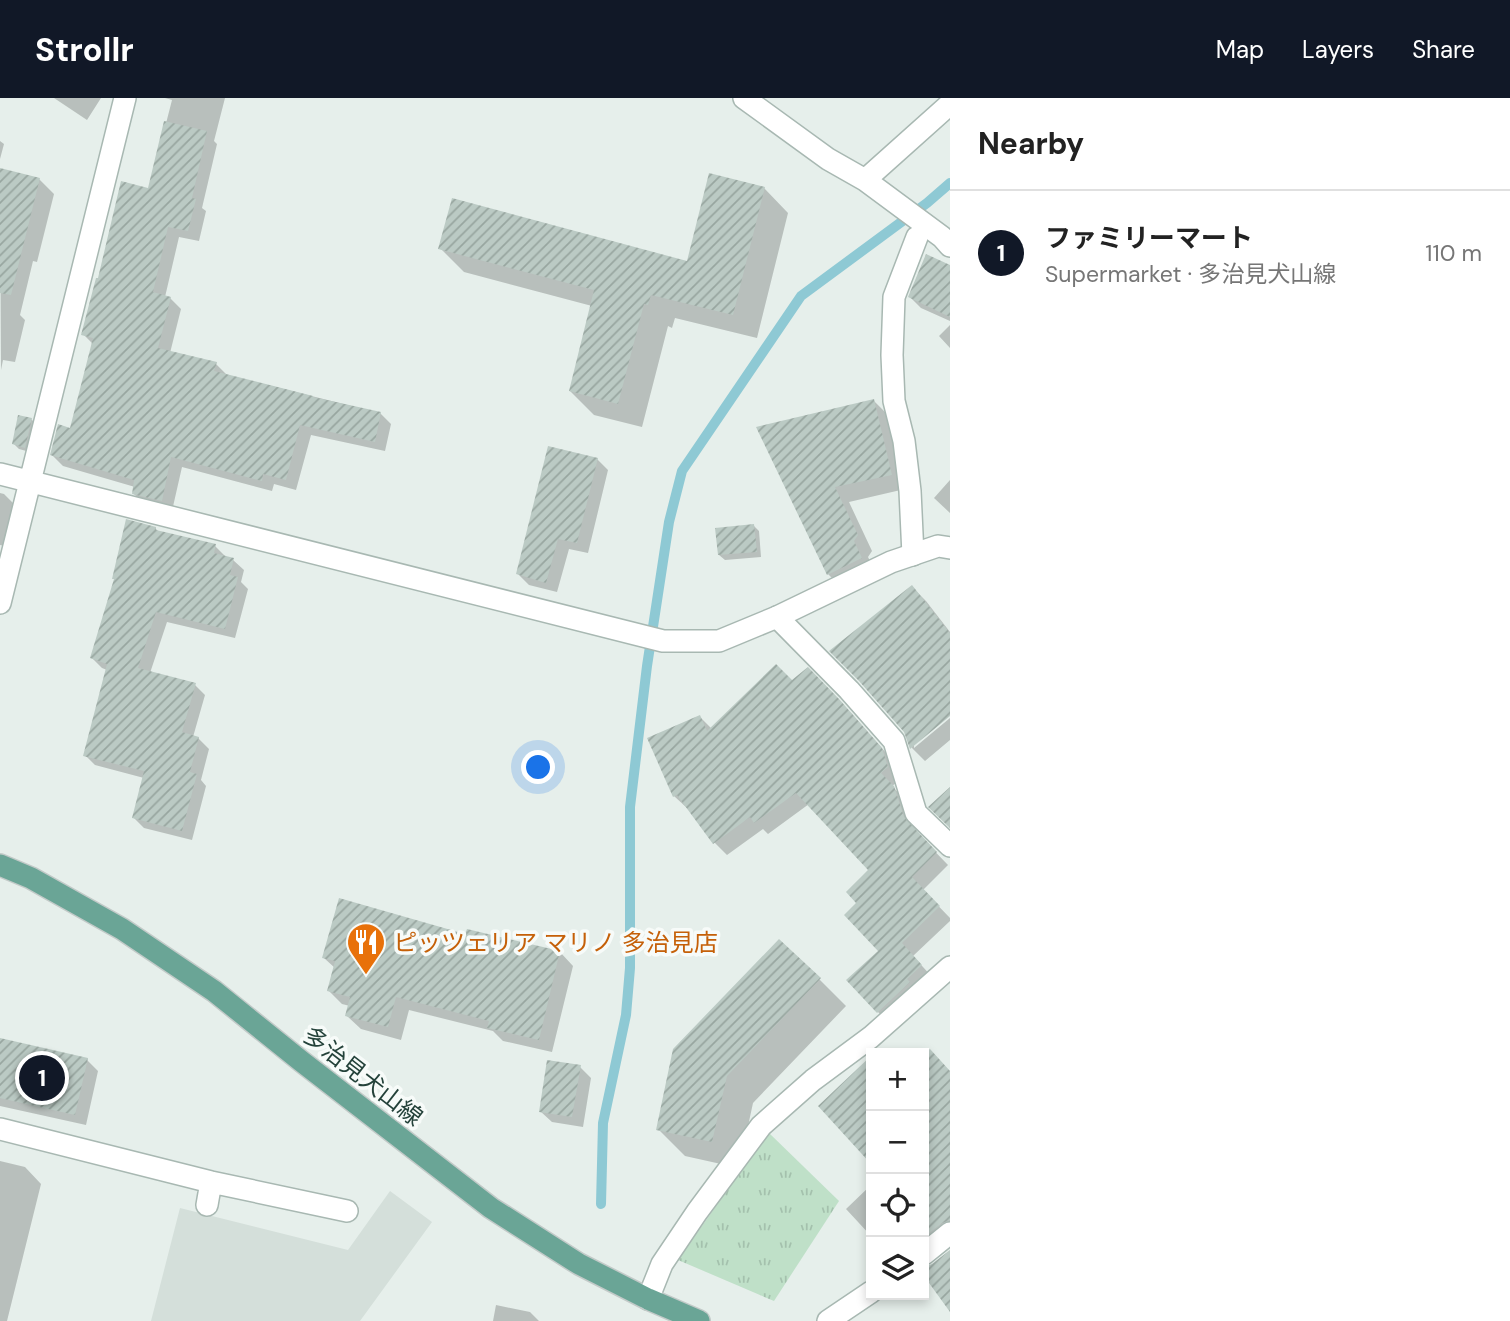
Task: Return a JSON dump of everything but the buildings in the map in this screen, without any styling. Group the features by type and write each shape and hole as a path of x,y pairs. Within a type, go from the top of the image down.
{"main road":[{"name":"多治見犬山線","path":"0,865 31,878 122,929 214,991 491,1208 579,1264 699,1321"}],"street":[{"path":"0,603 125,98"},
{"path":"744,98 828,159 865,180 891,200 921,231 942,237 950,246"},
{"path":"865,180 950,104"},
{"path":"913,555 908,478 904,441 894,401 892,355 894,297 921,231"},
{"path":"0,474 663,641 719,641 777,617 891,562 938,546 950,548"},
{"path":"777,617 849,690 894,741 916,813 950,846"},
{"path":"648,1299 662,1264 761,1126 813,1080 871,1037 950,967"},
{"path":"0,1129 211,1182 347,1211"},
{"path":"208,1205 211,1182"},
{"path":"929,1250 950,1233"},
{"path":"828,1321 866,1296"}],"shaded area":[{"path":"390,1191 432,1222 360,1321 151,1321 180,1208 348,1250"}],"green space":[{"path":"768,1132 839,1201 774,1301 678,1260"}],"waterway":[{"path":"601,1204 603,1123 626,1015 630,968 630,807 647,666 669,522 682,471 801,296 950,183"}],"place":[{"name":"ピッツェリア マリノ 多治見店","path":"366,976"},
{"name":"ファミリーマート","path":"42,1078"}]}
